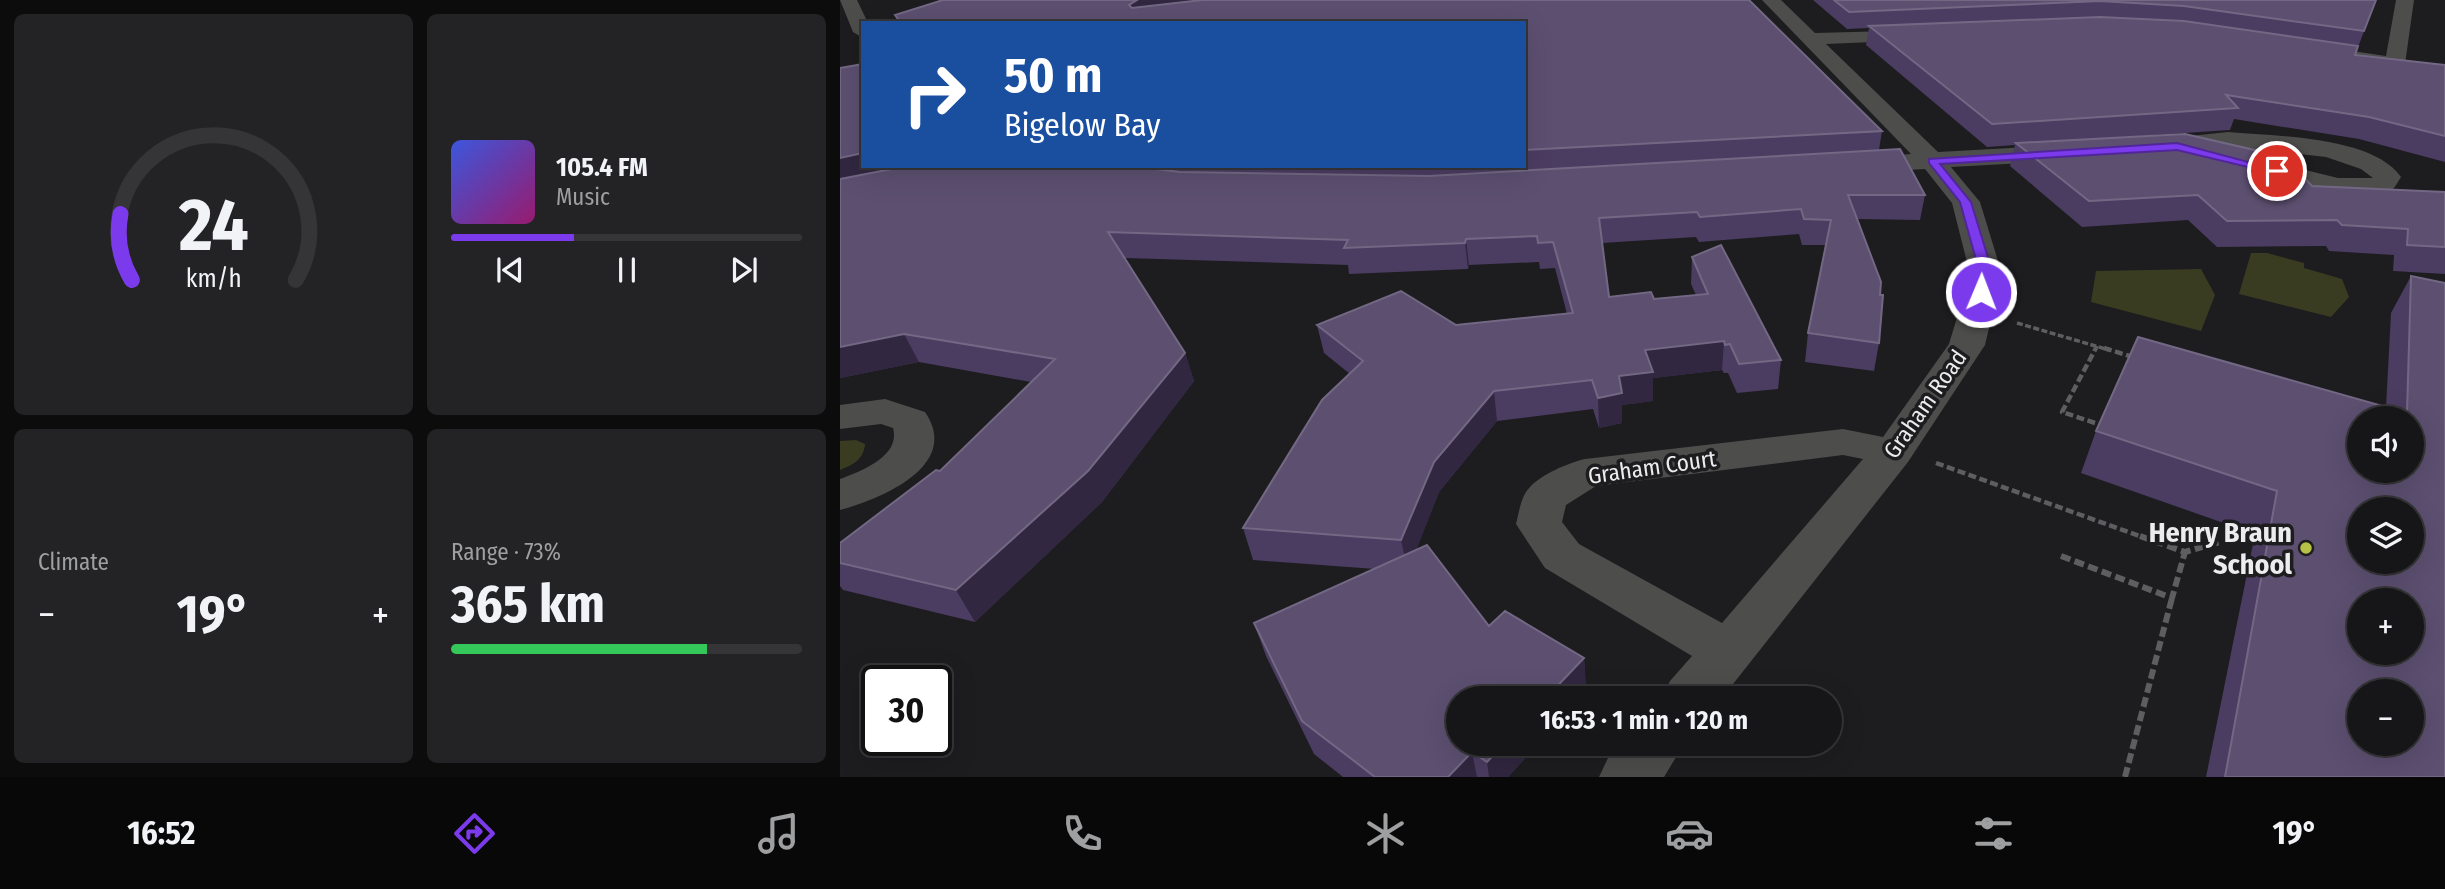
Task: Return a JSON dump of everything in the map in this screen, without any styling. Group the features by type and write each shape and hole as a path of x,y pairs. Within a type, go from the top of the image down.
{"street":[{"path":"848,0 861,28"},
{"name":"Graham Road","path":"1699,686 1895,450 1967,345 1986,274 1966,202 1933,161 1771,0"},
{"path":"2327,53 2395,64 2405,0"},
{"path":"1813,39 1947,33"},
{"path":"2136,149 2228,139 2329,150 2370,163 2388,177 2379,188 2338,186 2177,146"},
{"path":"1835,166 2082,152"},
{"path":"840,417 885,411 911,421 917,431 909,455 894,470 840,495"},
{"name":"Graham Court","path":"1727,651 1562,556 1539,524 1546,497 1585,472 1843,442 1895,450"},
{"path":"1629,777 1646,756"}],"path":[{"path":"1976,311 2136,358"},
{"path":"2095,423 2062,412 2097,346"},
{"path":"1895,450 2185,552 2234,538"},
{"path":"2125,777 2185,552"},
{"path":"2061,556 2172,598"}],"green space":[{"path":"2251,253 2267,253 2304,263 2304,268 2342,279 2349,297 2331,317 2239,294"},
{"path":"2201,269 2215,295 2201,331 2091,302 2096,271"},
{"path":"856,440 865,444 860,458 840,470 840,441"}],"building":[{"path":"943,0 1137,0 1129,5 1132,8 1202,0 1749,0 1882,131 1526,150 1526,21 900,21 895,15"},
{"path":"1834,0 2376,0 2364,31 2184,6 2100,1 1849,12"},
{"path":"2100,17 2184,21 2358,46 2355,55 2445,65 2445,136 2369,117 2226,95 2238,108 1992,124 1869,26"},
{"path":"861,64 861,153 840,158 840,68"},
{"path":"2185,134 2285,157 2312,186 2445,192 2445,247 2407,245 2408,229 2342,225 2337,220 2227,221 2198,195 2089,201 2016,143"},
{"path":"1900,149 1925,195 1848,195 1881,282 1880,295 1883,295 1879,343 1808,333 1831,220 1804,219 1801,209 1700,217 1697,212 1599,218 1609,297 1651,292 1654,299 1708,294 1692,257 1721,245 1781,360 1739,364 1730,344 1725,345 1724,341 1645,350 1653,372 1619,376 1622,393 1598,398 1592,380 1494,391 1434,462 1401,540 1243,528 1322,400 1363,361 1317,325 1401,291 1456,325 1573,313 1553,242 1538,243 1537,236 1466,239 1465,243 1344,248 1348,240 1108,232 1185,353 1088,471 956,590 840,563 840,543 936,470 940,471 1055,359 904,334 840,347 840,179 897,168 1148,168 1180,172 1429,176"},
{"name":"Henry Braun School","path":"2411,276 2445,283 2445,777 2225,777 2277,491 2096,431 2138,337 2382,406 2347,406 2347,483 2424,483 2424,406 2407,406"},
{"path":"1427,545 1489,626 1505,611 1584,658 1557,686 1446,686 1446,756 1468,756 1448,777 1375,777 1302,721 1254,623"},
{"path":"1478,756 1493,756 1487,762"}],"place":[{"name":"Henry Braun School","path":"2306,548"}],"route":[{"path":"1981,292 1986,274 1966,202 1933,161 2177,146 2277,171"}]}
